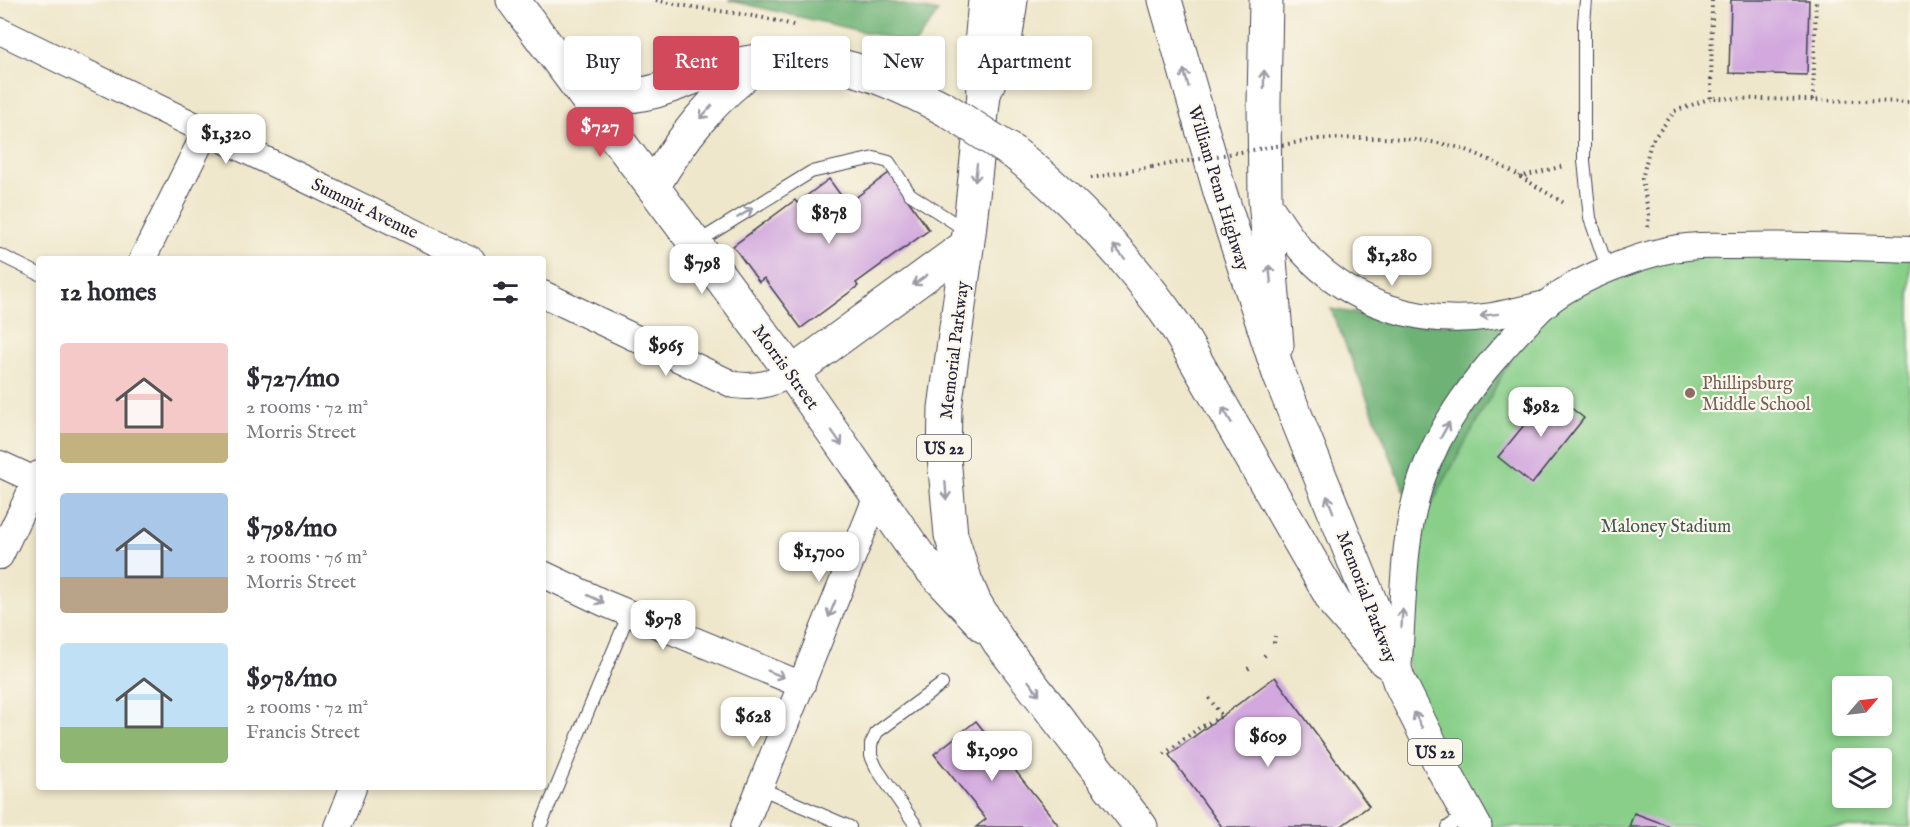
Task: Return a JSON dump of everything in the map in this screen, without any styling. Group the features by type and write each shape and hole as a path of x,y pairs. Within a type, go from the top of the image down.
{"main road":[{"name":"Morris Street","path":"513,0 792,373 930,571 999,642"},
{"name":"US 22","path":"984,94 981,45 985,0"},
{"name":"Memorial Parkway","path":"1011,0 1005,42 984,94 968,239 945,408 945,484 949,519 957,558 975,603 999,642 1141,827"},
{"name":"William Penn Highway","path":"1165,0 1220,192 1279,374"},
{"name":"Memorial Parkway","path":"1266,0 1265,199 1279,374 1383,633 1397,676 1463,822"},
{"path":"588,100 636,96 722,68 751,63"},
{"path":"850,68 892,82 945,109 1014,153 1088,218 1137,272 1177,328 1336,605 1397,676"},
{"path":"653,187 690,129 727,90 751,72"},
{"path":"792,373 968,239"}],"street":[{"name":"Summit Avenue","path":"0,31 464,256"},
{"path":"144,256 206,131"},
{"path":"1265,199 1301,249 1315,264 1349,291 1389,309 1434,318 1492,316 1546,304 1608,270 1646,255 1698,246 1761,245 1910,249"},
{"path":"546,295 734,385 745,387 766,385 792,373"},
{"path":"1397,676 1409,537 1421,482 1431,456 1461,402 1479,377 1496,355 1546,304"},
{"path":"0,464 36,478"},
{"path":"0,556 36,483"},
{"path":"744,827 877,496"},
{"path":"546,575 629,613 802,685"},
{"path":"338,827 352,790"}],"lane":[{"path":"1586,0 1584,161 1590,218 1608,270"},
{"path":"695,244 811,172 874,158 889,162 910,194 968,239"},
{"path":"0,255 36,273"},
{"path":"540,827 629,613"},
{"path":"917,827 877,769 871,756 871,744 877,732 942,684"},
{"path":"760,788 850,827"}],"path":[{"path":"656,0 763,17 803,29"},
{"path":"1711,98 1712,0"},
{"path":"1812,100 1816,0"},
{"path":"1646,255 1648,215 1642,179 1651,142 1675,111 1711,98 1910,102"},
{"path":"1089,178 1318,139 1387,138 1449,146 1482,157 1590,218"},
{"path":"1519,177 1584,161"},
{"path":"1274,643 1275,636"},
{"path":"1264,656 1268,652"},
{"path":"1248,669 1252,665"},
{"path":"1164,754 1199,728 1222,716 1209,698"}],"green space":[{"path":"728,0 880,0 938,12 921,36 881,36"},
{"name":"Maloney Stadium","path":"1910,249 1910,827 1475,827 1418,721 1402,623 1414,508 1546,304 1646,255"},
{"path":"1331,309 1419,325 1532,320 1419,527"}],"building":[{"path":"1731,0 1809,0 1807,75 1729,73"},
{"path":"889,173 929,230 856,283 858,286 801,328 764,278 759,282 733,246 795,200 797,203 829,179 847,204"},
{"path":"1551,392 1584,418 1532,484 1498,457"},
{"path":"1275,677 1369,806 1340,827 1222,827 1169,755"},
{"path":"976,721 1060,827 976,827 986,819 934,754"},
{"path":"1634,813 1672,827 1629,827"}],"place":[{"name":"Phillipsburg Middle School","path":"1690,393"}]}
